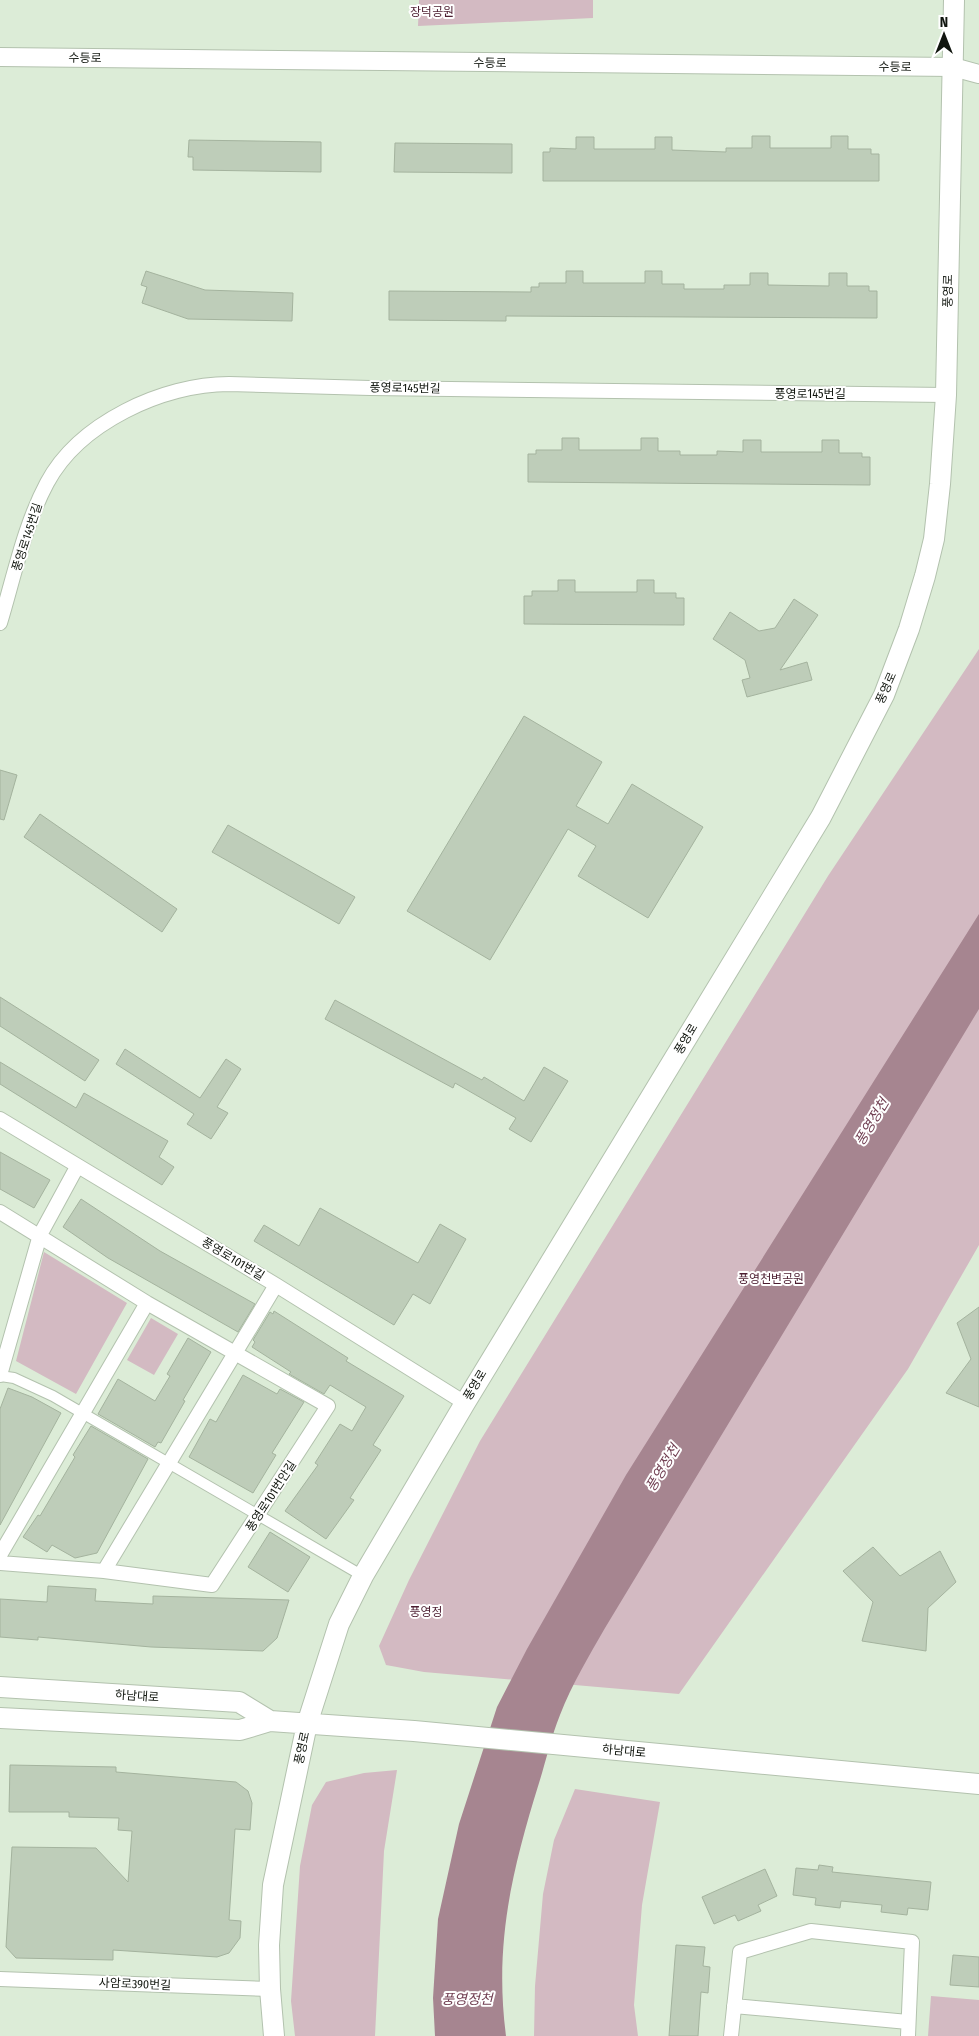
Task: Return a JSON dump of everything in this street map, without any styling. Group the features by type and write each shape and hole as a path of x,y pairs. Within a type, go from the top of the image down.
{"main road":[{"name":"풍영로","path":"274,2036 270,1989 270,1921 273,1885 308,1724 339,1624 363,1576 464,1403 821,818 884,695 910,629 934,539 940,484 946,395 954,0"},
{"name":"하남대로","path":"0,1688 239,1702 270,1721"},
{"name":"하남대로","path":"0,1718 240,1730 270,1721 414,1732 979,1784"}],"street":[{"name":"수등로","path":"0,58 953,67 979,74"},
{"name":"풍영로145번길","path":"0,623 32,516 48,481 60,464 84,440 107,421 133,406 178,389 213,384 229,384 380,388 946,395"},
{"name":"풍영로101번길","path":"0,1119 276,1285 464,1403"},
{"path":"77,1167 40,1235 0,1375 14,1378 30,1385 82,1413 363,1576"},
{"name":"풍영로101번안길","path":"0,1212 40,1235 146,1303 328,1406 212,1585 104,1571 0,1563"},
{"path":"104,1571 276,1285"},
{"path":"0,1555 146,1303"},
{"path":"731,2036 740,1952 811,1931 912,1942 908,2036"},
{"name":"사암로390번길","path":"0,1979 270,1989"},
{"path":"734,2006 908,2022"}],"green space":[{"name":"장덕공원","path":"419,0 593,0 593,18 418,26"},
{"name":"풍영천변공원","path":"979,649 979,1245 908,1369 679,1694 424,1672 386,1665 379,1646 409,1580 480,1441 828,876"},
{"path":"44,1252 127,1303 76,1394 16,1361"},
{"path":"151,1318 178,1334 154,1375 127,1360"},
{"path":"397,1770 384,1851 375,2036 295,2036 291,2001 300,1866 312,1805 326,1782 364,1773"},
{"path":"575,1789 660,1802 642,1905 634,2005 638,2036 534,2036 535,1986 543,1894 554,1840"},
{"path":"931,1996 979,2000 979,2036 928,2036"}],"water":[{"name":"풍영정천","path":"979,914 979,1009 605,1628 581,1670 565,1704 554,1732 529,1815 508,1908 502,1970 506,2036 435,2036 433,1998 438,1919 459,1824 497,1707 527,1649 626,1475"}],"building":[{"path":"752,136 770,136 770,148 831,148 831,136 848,136 848,149 871,149 871,154 879,154 879,181 543,181 543,152 550,152 550,148 576,149 576,137 594,137 594,149 655,149 655,137 672,137 672,150 726,152 726,148 752,148"},
{"path":"189,140 321,142 321,172 193,170 193,157 188,157"},
{"path":"395,143 512,144 512,173 394,172"},
{"path":"146,271 205,290 293,293 292,321 188,319 142,303 147,287 141,285"},
{"path":"566,271 583,271 583,283 645,283 645,271 662,271 662,284 684,284 684,289 724,289 724,285 750,285 750,273 768,273 768,285 829,286 829,273 847,273 847,286 869,286 869,291 877,291 877,318 506,316 506,321 389,320 389,291 531,292 531,287 539,287 539,283 566,283"},
{"path":"562,438 579,438 579,450 641,450 641,438 658,438 658,451 680,451 680,455 717,455 717,451 743,452 743,440 761,440 761,452 822,452 822,440 839,440 839,453 862,453 862,457 870,457 870,485 528,482 528,454 536,454 536,450 562,450"},
{"path":"558,580 575,580 575,592 637,592 637,580 654,580 654,593 676,593 676,598 684,598 684,625 524,624 524,596 532,596 532,591 558,591"},
{"path":"794,599 818,615 780,670 807,662 812,680 747,697 742,680 750,678 745,660 713,639 730,612 759,631 775,628"},
{"path":"524,716 602,762 576,806 608,824 632,784 703,827 648,918 578,876 596,846 568,829 490,960 407,911"},
{"path":"0,770 17,775 4,820 0,819"},
{"path":"40,814 177,909 162,932 24,837"},
{"path":"228,825 355,897 339,924 212,852"},
{"path":"0,997 99,1060 85,1081 0,1026"},
{"path":"335,1000 482,1080 484,1077 524,1101 544,1067 568,1081 531,1142 509,1129 516,1118 455,1083 453,1088 325,1019"},
{"path":"125,1049 200,1098 226,1059 241,1069 217,1107 228,1113 211,1139 187,1124 194,1114 116,1064"},
{"path":"0,1062 76,1108 84,1093 168,1141 159,1157 174,1167 162,1185 0,1084"},
{"path":"0,1152 50,1180 34,1208 0,1189"},
{"path":"81,1199 160,1251 255,1304 238,1332 108,1258 63,1227"},
{"path":"320,1208 418,1263 440,1224 466,1239 430,1304 413,1294 394,1325 254,1241 264,1225 299,1246"},
{"path":"979,1307 979,1407 946,1393 971,1359 957,1323"},
{"path":"274,1311 348,1358 346,1361 404,1396 373,1445 381,1450 350,1498 354,1500 326,1539 285,1511 318,1465 315,1463 340,1424 352,1431 366,1407 330,1385 324,1394 289,1374 291,1372 252,1347 255,1342 253,1340 270,1312 273,1314"},
{"path":"188,1338 211,1352 161,1443 158,1442 155,1447 98,1414 118,1379 155,1401 170,1376 167,1374"},
{"path":"243,1375 277,1394 280,1389 304,1402 272,1453 276,1455 253,1493 189,1457 210,1419 216,1422"},
{"path":"8,1388 32,1397 61,1413 0,1525 0,1409"},
{"path":"91,1426 148,1459 97,1553 75,1558 52,1545 47,1552 23,1537 38,1515 40,1516"},
{"path":"270,1532 310,1557 288,1592 248,1567"},
{"path":"873,1547 900,1576 940,1551 956,1582 928,1608 926,1651 862,1641 873,1602 843,1571"},
{"path":"48,1586 96,1589 95,1601 153,1604 153,1596 289,1600 277,1638 263,1651 151,1647 38,1637 38,1640 0,1637 0,1599 47,1602"},
{"path":"10,1765 116,1767 116,1772 236,1782 248,1791 252,1803 250,1830 235,1829 229,1920 241,1921 240,1938 229,1953 217,1957 113,1950 113,1960 16,1958 6,1947 12,1847 96,1848 128,1882 132,1831 118,1830 119,1818 69,1817 69,1812 9,1812"},
{"path":"819,1865 833,1867 832,1872 931,1882 928,1910 908,1908 907,1915 881,1912 882,1905 841,1901 840,1908 815,1905 816,1898 793,1895 796,1868 818,1870"},
{"path":"765,1869 777,1896 758,1905 761,1911 738,1921 735,1915 714,1924 702,1897"},
{"path":"676,1945 705,1947 703,1966 710,1967 708,1993 701,1992 698,2036 669,2036"},
{"path":"953,1955 979,1957 979,1987 950,1985"}],"park label":[{"name":"풍영정","path":"426,1612"}]}
